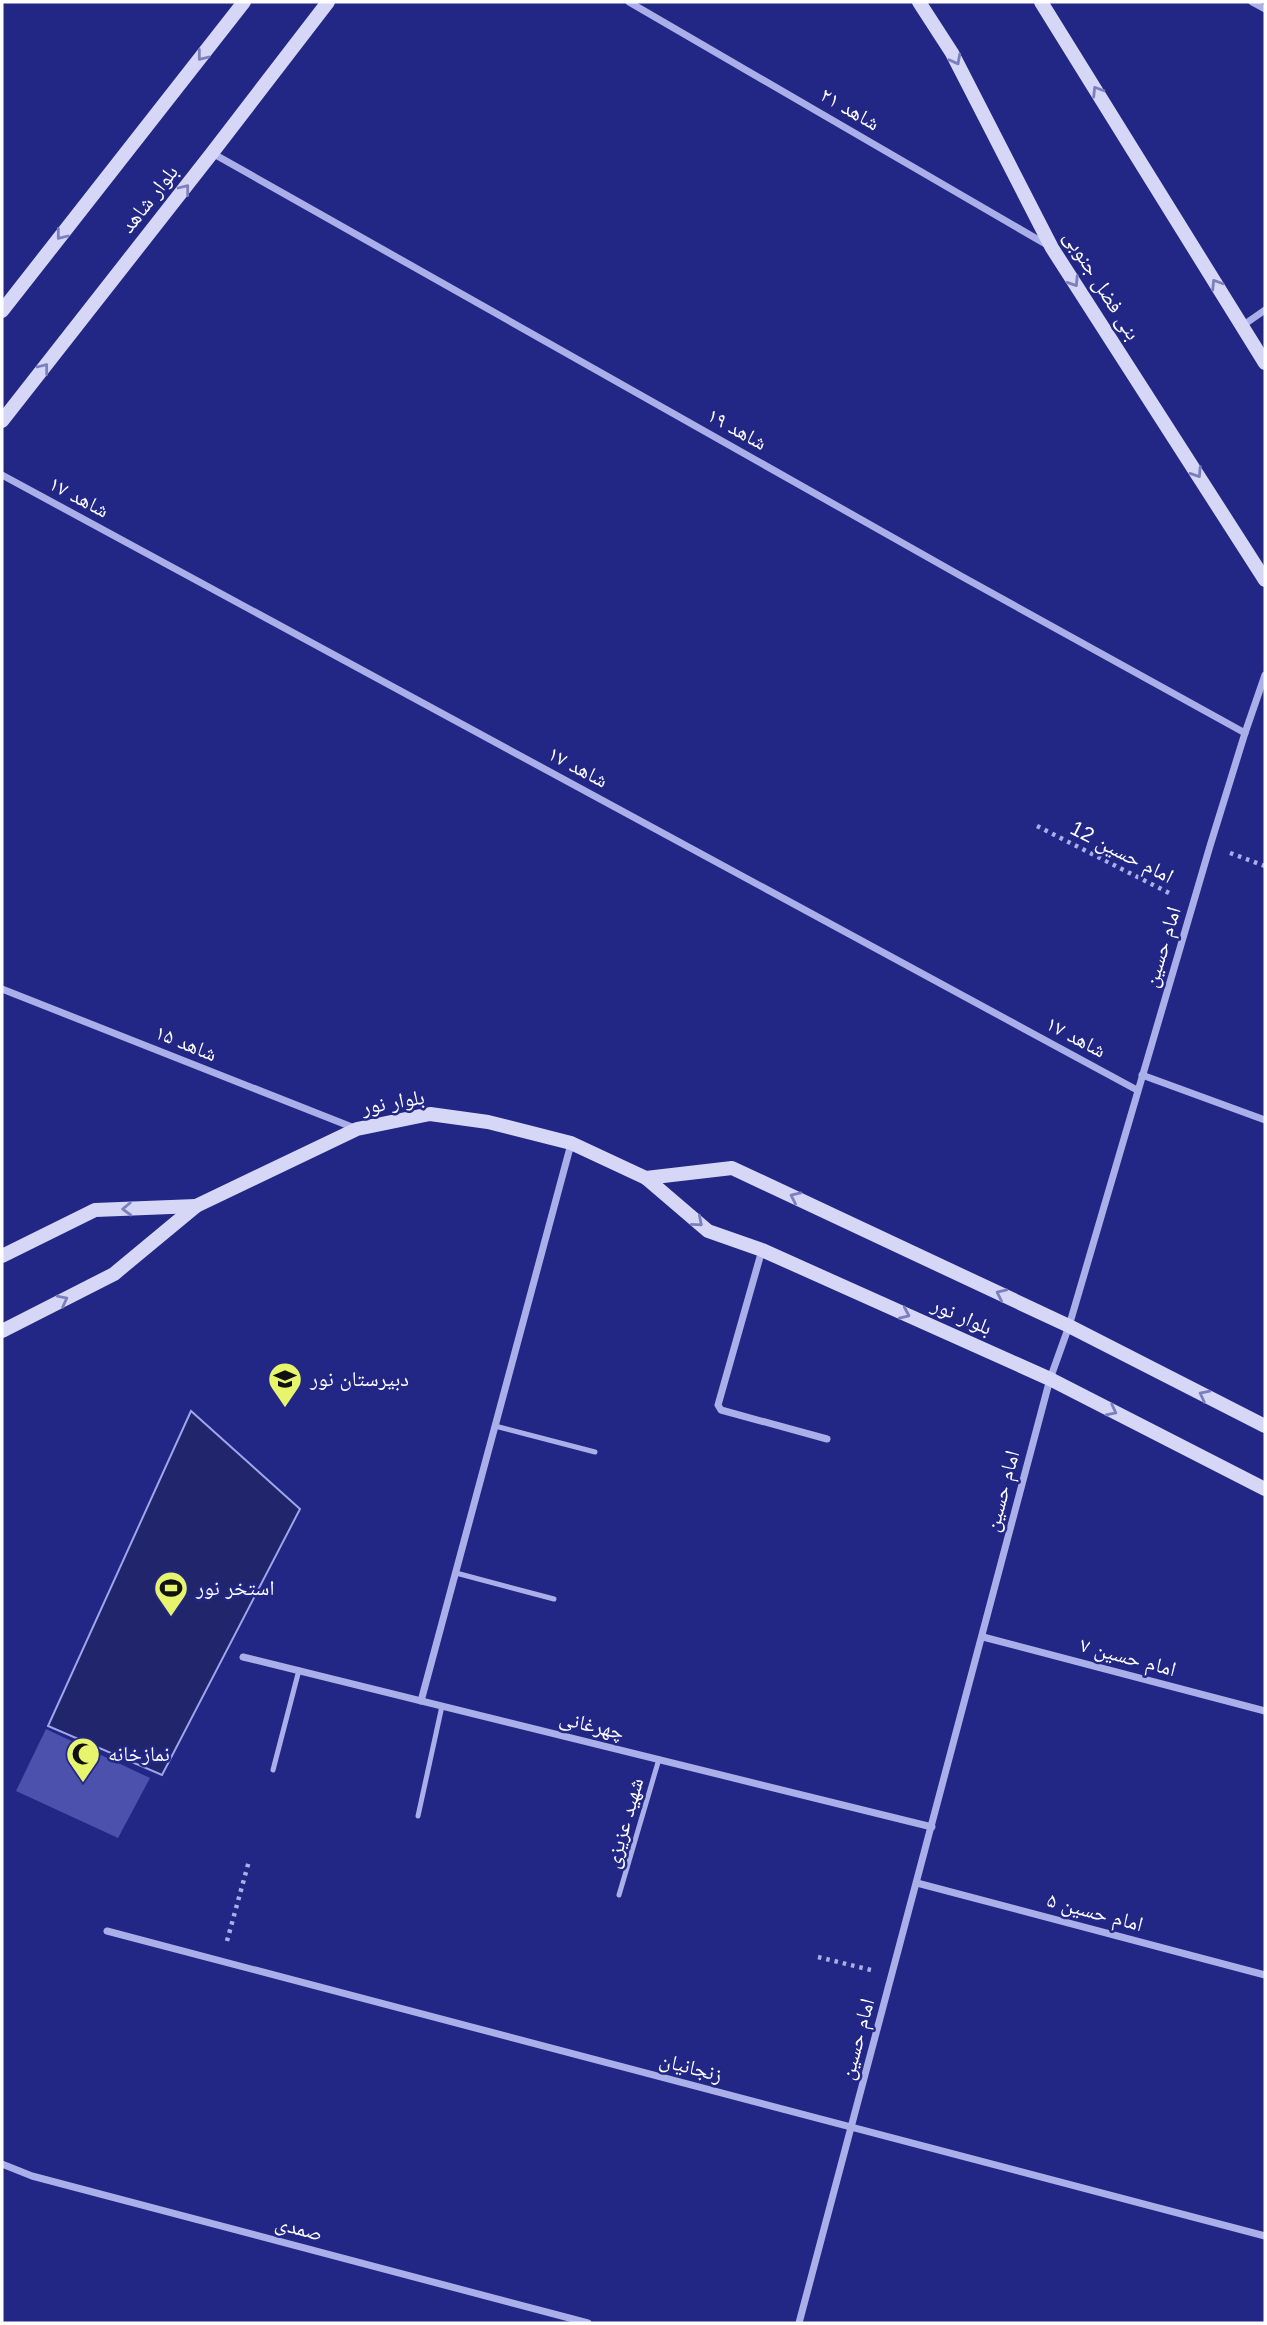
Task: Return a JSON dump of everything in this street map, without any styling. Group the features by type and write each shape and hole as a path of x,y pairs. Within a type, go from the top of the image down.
{"street":[{"path":"2,311 244,2"},
{"name":"بلوار شاهد","path":"2,421 328,2"},
{"name":"شاهد ۲۱","path":"628,2 1052,248"},
{"name":"بنی فضل جنوبی","path":"919,2 952,53 1052,248 1265,580"},
{"path":"1041,2 1265,363"},
{"path":"1252,2 1265,9"},
{"name":"شاهد ۱۹","path":"212,153 913,549 1245,733"},
{"path":"1242,326 1265,310"},
{"name":"شاهد ۱۷","path":"2,475 1137,1090"},
{"name":"امام حسین","path":"799,2323 983,1637 1049,1379 1069,1326 1210,846 1265,676"},
{"name":"شاهد ۱۵","path":"2,989 357,1129"},
{"path":"1142,1075 1265,1120"},
{"name":"بلوار نور","path":"2,1331 114,1274 196,1206 357,1129 430,1114 488,1122 571,1143 646,1178 708,1231 762,1250 1049,1379 1265,1489"},
{"path":"421,1701 571,1143"},
{"name":"بلوار نور","path":"646,1178 732,1167 1069,1326 1265,1426"},
{"name":"بلوار نور","path":"2,1255 95,1210 196,1206"},
{"path":"762,1250 718,1405 722,1410 827,1439"},
{"name":"امام حسین ۷","path":"983,1637 1265,1711"},
{"name":"چهرغانی","path":"243,1657 932,1827"},
{"name":"امام حسین ۵","path":"917,1883 1265,1975"},
{"name":"زنجانیان","path":"107,1931 1265,2236"},
{"name":"صمدی","path":"2,2164 32,2176 588,2323"}],"lane":[{"path":"495,1426 595,1452"},
{"path":"456,1573 554,1599"},
{"path":"274,1770 299,1670"},
{"path":"418,1816 442,1706"},
{"name":"شهید عزیزی","path":"620,1895 659,1759"}],"path":[{"name":"امام حسین 12","path":"1037,826 1193,905"},
{"path":"1210,846 1265,866"},
{"path":"221,1961 249,1861"},
{"path":"818,1956 892,1976"}],"shaded area":[{"name":"استخر نور","path":"191,1411 300,1509 162,1775 48,1726"}],"building":[{"name":"نمازخانه","path":"46,1729 150,1778 118,1838 16,1791"}],"place":[{"name":"دبیرستان نور","path":"285,1409"},
{"name":"استخر نور","path":"171,1618"},
{"name":"نمازخانه","path":"83,1784"}]}
